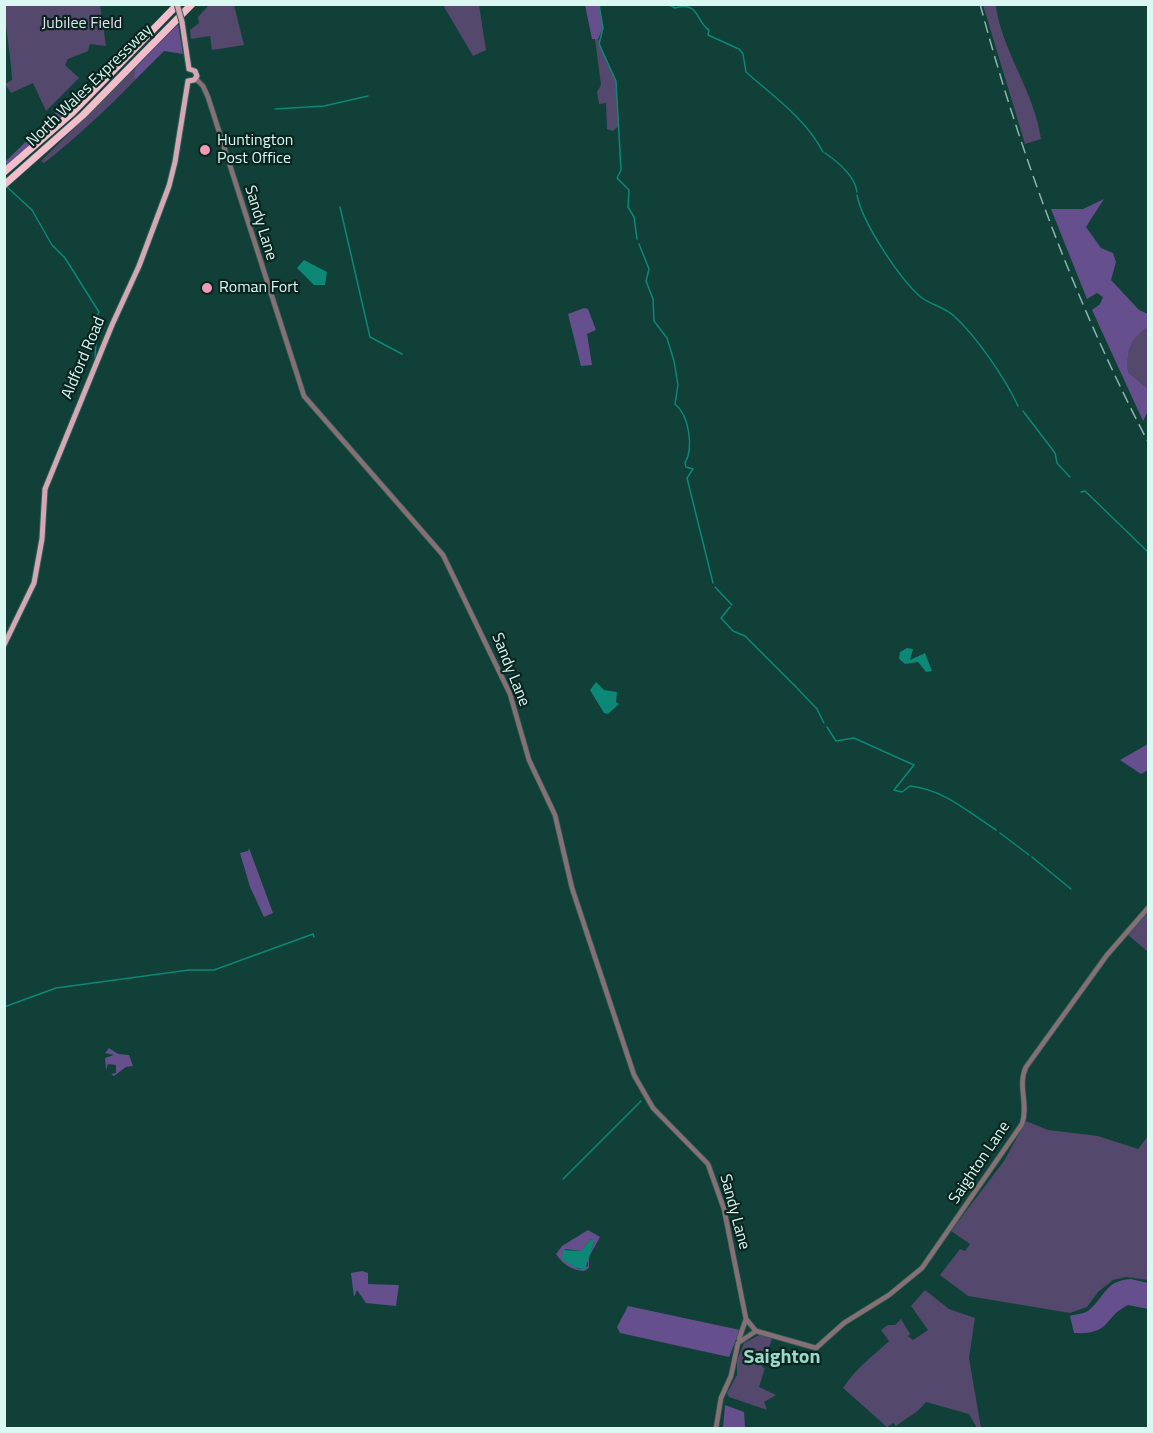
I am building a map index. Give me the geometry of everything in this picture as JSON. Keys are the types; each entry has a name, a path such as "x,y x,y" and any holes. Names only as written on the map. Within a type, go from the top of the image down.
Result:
{"highway":[{"name":"North Wales Expressway","path":"4,172 73,112 178,4"},
{"name":"North Wales Expressway","path":"5,184 83,116 192,4"}],"main road":[{"name":"Aldford Road","path":"4,645 34,583 42,539 45,489 107,336 140,266 176,162 189,81 185,75 189,69 178,4"},
{"path":"189,69 195,71 196,79 189,81"}],"street":[{"name":"Sandy Lane","path":"196,79 203,86 208,97 304,396 443,555 510,694 529,760 555,816 572,888 634,1075 653,1108 708,1164 724,1209 746,1319 756,1331"},
{"name":"Saighton Lane","path":"756,1331 816,1348 844,1323 889,1295 922,1268 1022,1124 1026,1113 1021,1080 1026,1067 1107,956 1149,908"},
{"path":"716,1428 721,1398 731,1376 746,1319"},
{"path":"738,1343 756,1331"}],"green space":[{"name":"Jubilee Field","path":"5,5 100,5 106,46 90,44 88,51 68,59 65,65 79,78 46,111 33,83 11,93 5,84 12,80"},
{"path":"209,5 234,5 244,45 212,50 210,36 191,39 190,30 199,23 198,17"},
{"path":"443,5 479,5 486,50 473,56"},
{"path":"983,5 995,5 996,7 1005,41 1038,122 1041,139 1025,144"},
{"path":"595,39 598,39 616,81 619,126 613,131 607,129 606,103 599,104 597,92 601,85"},
{"path":"136,67 136,79 114,101 44,163 41,161"},
{"path":"1148,327 1148,389 1128,372 1128,364 1130,346"},
{"path":"1148,912 1148,952 1127,934"},
{"path":"1026,1121 1048,1130 1098,1136 1138,1149 1148,1136 1148,1280 1126,1277 1113,1280 1098,1292 1087,1307 1070,1313 968,1296 940,1275 960,1249 965,1251 970,1244 951,1231 1004,1161"},
{"path":"925,1290 949,1309 975,1318 969,1358 981,1428 977,1428 969,1414 926,1402 896,1426 893,1423 887,1427 843,1388 859,1368 889,1341 881,1330 888,1325 895,1325 901,1319 910,1334 908,1336 913,1340 928,1330 911,1306"},
{"path":"761,1334 773,1336 762,1367 765,1368 759,1387 776,1395 764,1402 767,1410 729,1397 727,1393 737,1375 737,1360 744,1343"}],"shaded area":[{"path":"585,5 599,5 603,28 598,39 592,39"},
{"path":"178,24 183,54 164,51 136,79 134,78 136,67"},
{"path":"87,82 88,90 62,117 5,167 5,162"},
{"path":"1104,199 1086,227 1101,248 1113,253 1116,262 1111,280 1139,310 1148,314 1148,327 1133,341 1128,357 1128,372 1148,389 1148,411 1143,421 1092,310 1100,304 1103,297 1097,293 1087,299 1051,209 1083,209"},
{"path":"304,260 327,272 325,285 314,285 297,268"},
{"path":"584,308 588,309 596,330 587,334 592,365 581,366 568,314"},
{"path":"907,648 913,649 910,660 925,653 932,671 926,672 918,662 905,664 899,659 900,652"},
{"path":"596,682 604,690 617,692 616,702 619,704 608,714 604,713 590,690"},
{"path":"1148,744 1148,770 1141,774 1120,760"},
{"path":"249,848 273,913 264,917 250,887 240,853 248,851"},
{"path":"109,1048 118,1054 129,1055 133,1066 126,1067 114,1076 111,1074 116,1073 116,1065 108,1064 106,1070 105,1058 114,1055 105,1053"},
{"path":"588,1230 600,1237 589,1257 589,1268 584,1271 568,1266 559,1258 556,1254 562,1246","holes":["591,1239 594,1242 588,1258 588,1266 579,1269 571,1265 565,1249 581,1251"]},
{"path":"591,1239 594,1241 585,1270 574,1267 562,1259 563,1250 581,1251"},
{"path":"362,1271 368,1273 368,1284 399,1285 396,1306 366,1303 357,1290 354,1297 351,1273"},
{"path":"1131,1279 1148,1283 1148,1309 1128,1305 1101,1328 1086,1333 1074,1333 1070,1316 1083,1313 1095,1305 1110,1286 1122,1280"},
{"path":"628,1306 740,1330 729,1357 620,1333 617,1327"},
{"path":"725,1405 744,1412 745,1428 723,1428"}],"waterway":[{"path":"599,4 603,28 599,44 616,81 621,170 617,178 629,190 628,207 634,217 637,239"},
{"path":"668,4 675,8 689,7 709,30 708,35 739,49 743,54 746,72 798,118 823,152"},
{"path":"275,109 324,106 368,96"},
{"path":"825,153 849,175 857,192"},
{"path":"7,187 32,210 52,245 65,258 99,312 94,323 97,331 95,357"},
{"path":"857,195 866,220 893,265 922,298 951,313 972,335 990,358 1018,406"},
{"path":"340,207 370,337 402,354"},
{"path":"639,244 649,269 646,281 653,299 654,321 667,338 674,361 678,385 675,404 684,416 689,432 688,457 685,463 686,467 693,469 687,478 713,583"},
{"path":"1023,411 1055,453 1057,463 1070,477"},
{"path":"1081,492 1085,491 1148,552"},
{"path":"715,587 732,605"},
{"path":"730,607 721,618 733,631 745,636 797,688 817,709 824,723"},
{"path":"827,727 836,741 854,738 914,765 894,790 902,792 910,786 934,792 956,803 996,830"},
{"path":"1000,833 1029,855"},
{"path":"1032,857 1071,889"},
{"path":"4,1007 56,988 189,970 214,970 313,934 314,937"},
{"path":"563,1179 641,1101"}],"railway":[{"path":"980,4 1013,116 1052,228 1097,336 1148,442"}],"place":[{"name":"Huntington Post Office","path":"205,150"},
{"name":"Roman Fort","path":"207,288"}],"district":[{"name":"Saighton","path":"782,1358"}]}
